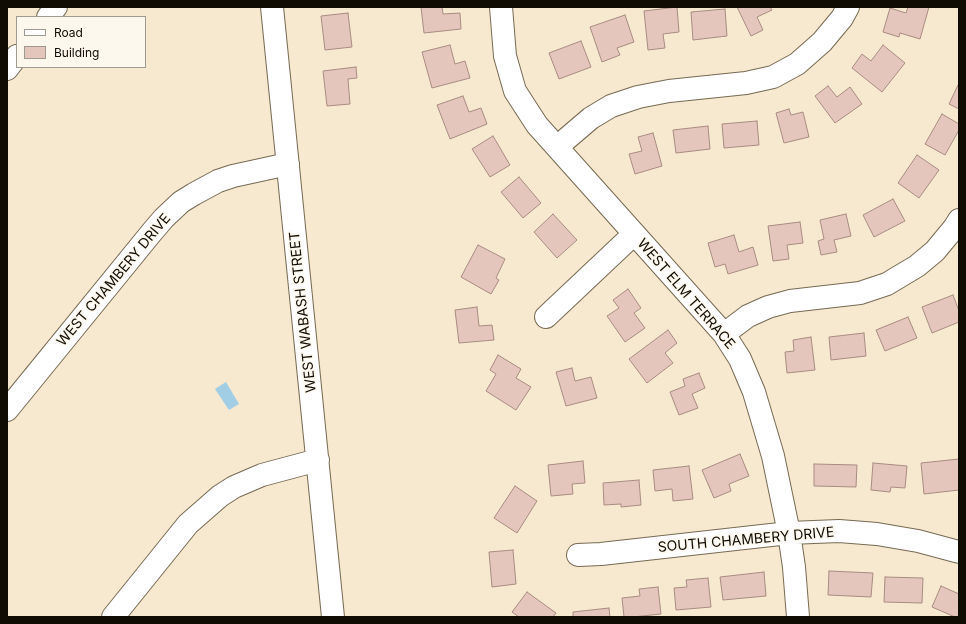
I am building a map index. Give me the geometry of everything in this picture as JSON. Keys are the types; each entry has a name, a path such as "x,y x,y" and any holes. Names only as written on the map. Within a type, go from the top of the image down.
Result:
{"street":[{"path":"49,16 56,7"},
{"name":"WEST WABASH STREET","path":"272,7 334,617"},
{"name":"WEST ELM TERRACE","path":"500,7 505,56 515,91 537,125 724,334 740,359 754,392 774,456 789,533 798,617"},
{"path":"557,147 591,118 611,106 638,97 669,91 746,83 773,76 797,64 822,42 842,18 848,7"},
{"path":"7,69 16,57"},
{"name":"WEST CHAMBERY DRIVE","path":"7,410 152,232 181,202 218,181 233,176 288,164"},
{"path":"724,334 748,316 768,307 790,302 860,293 887,284 916,266 935,251 959,220"},
{"path":"546,317 634,234"},
{"path":"113,617 188,524 220,496 234,487 262,475 318,460"},
{"name":"SOUTH CHAMBERY DRIVE","path":"578,555 601,554 789,533 839,531 877,534 918,541 959,552"}],"water":[{"path":"226,382 239,404 229,410 215,389"}],"building":[{"path":"421,7 442,7 443,14 460,13 461,29 424,33"},
{"path":"677,7 679,32 663,34 665,48 648,50 644,11"},
{"path":"737,7 770,7 772,10 757,17 763,30 751,36"},
{"path":"908,7 929,7 920,39 900,33 899,37 883,32 890,8 906,13"},
{"path":"725,9 727,36 693,40 691,12"},
{"path":"348,13 352,47 325,50 321,16"},
{"path":"625,15 634,42 617,48 620,55 602,62 590,27"},
{"path":"581,41 591,67 559,79 549,53"},
{"path":"450,45 455,64 465,61 470,78 432,88 422,52"},
{"path":"883,45 905,63 882,92 852,68 862,54 871,61"},
{"path":"356,67 357,78 348,79 350,104 327,106 323,71"},
{"path":"959,83 959,109 949,104"},
{"path":"828,86 837,97 850,87 862,104 835,123 815,96"},
{"path":"463,96 469,112 481,108 487,124 450,139 437,105"},
{"path":"789,109 791,115 803,112 809,137 784,143 776,113"},
{"path":"942,114 959,124 959,130 945,155 925,144"},
{"path":"757,121 759,145 724,148 722,124"},
{"path":"708,126 710,149 676,153 673,130"},
{"path":"653,133 662,166 635,174 629,154 642,151 638,137"},
{"path":"493,136 510,165 490,177 472,149"},
{"path":"917,155 939,170 919,198 898,183"},
{"path":"519,177 541,203 523,218 501,192"},
{"path":"893,199 905,221 874,237 863,215"},
{"path":"553,214 577,240 557,258 534,232"},
{"path":"846,214 851,236 834,240 837,252 821,255 818,241 824,239 820,220"},
{"path":"800,222 803,243 787,245 789,259 773,261 768,226"},
{"path":"734,235 739,252 753,247 758,265 728,274 725,264 715,267 708,243"},
{"path":"478,245 505,259 496,278 499,280 491,294 461,277"},
{"path":"628,289 641,308 634,313 645,328 625,342 607,316 619,308 613,300"},
{"path":"953,295 959,311 959,322 932,333 922,307"},
{"path":"477,307 479,326 492,325 494,340 459,343 455,310"},
{"path":"908,317 917,338 885,351 876,330"},
{"path":"668,330 677,343 665,353 673,363 647,383 629,359"},
{"path":"864,333 866,356 831,360 829,337"},
{"path":"811,337 815,370 787,373 785,352 794,351 793,340"},
{"path":"498,355 521,369 516,378 531,387 516,410 486,391 496,374 490,370"},
{"path":"572,368 575,381 591,377 597,398 566,406 556,372"},
{"path":"699,373 705,388 692,394 698,408 679,415 670,392 685,386 683,379"},
{"path":"740,454 749,476 729,484 731,491 714,498 702,470"},
{"path":"959,459 959,490 924,494 921,463"},
{"path":"583,461 585,483 572,484 573,494 551,496 548,465"},
{"path":"873,463 907,466 905,488 891,487 890,492 871,490"},
{"path":"814,464 857,465 856,487 814,486"},
{"path":"689,466 693,499 673,501 672,489 655,491 653,470"},
{"path":"639,480 641,505 621,507 621,504 604,505 603,483"},
{"path":"515,486 537,501 517,533 494,518"},
{"path":"513,550 516,584 492,587 489,552"},
{"path":"829,571 873,573 871,597 828,595"},
{"path":"764,572 766,596 723,600 720,577"},
{"path":"885,577 923,578 922,603 884,602"},
{"path":"708,578 711,607 676,610 674,588 687,587 686,580"},
{"path":"941,586 959,594 959,617 955,617 932,607"},
{"path":"658,587 661,614 624,617 622,598 640,596 639,589"},
{"path":"527,592 556,613 553,617 519,617 512,612"},
{"path":"609,608 610,617 573,617 573,612"}]}
